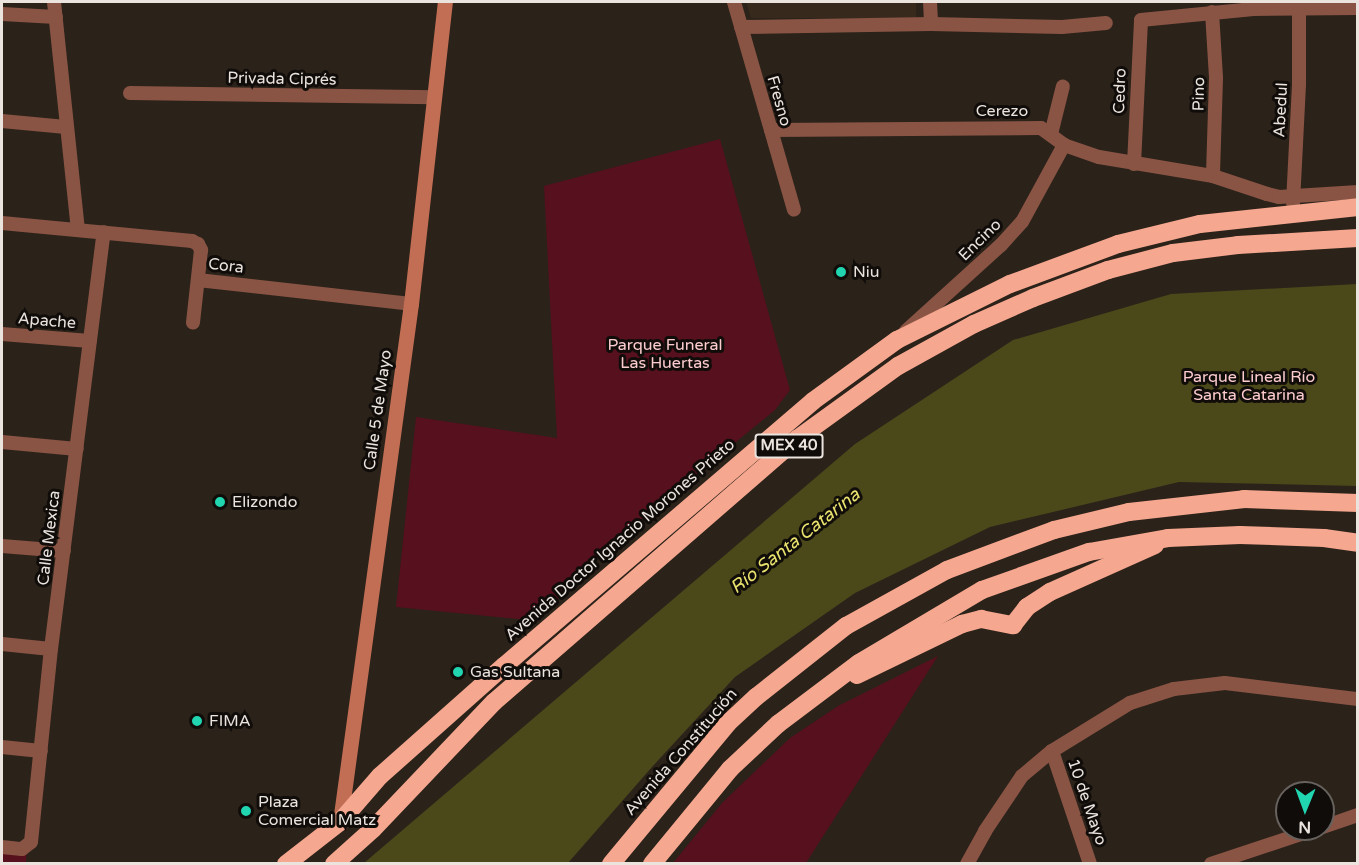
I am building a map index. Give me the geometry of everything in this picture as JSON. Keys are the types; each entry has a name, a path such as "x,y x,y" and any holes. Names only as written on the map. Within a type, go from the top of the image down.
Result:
{"highway":[{"name":"Avenida Doctor Ignacio Morones Prieto","path":"286,864 340,822 380,776 522,650 813,401 897,340 1010,284 1109,247 1294,205 1358,207"},
{"name":"MEX 40","path":"333,864 373,829 494,702 797,439 898,366 974,324 1033,298 1108,270 1173,253 1227,246 1358,238"},
{"name":"Avenida Constitución","path":"611,864 728,723 756,697 846,626 946,570 1027,538 1129,512 1244,499 1358,502"},
{"path":"652,864 730,769 778,724 829,683 920,624 992,586 1089,552 1168,538 1240,535 1324,538 1358,543"},
{"path":"829,683 885,663 962,624 981,619 1013,625 1027,607 1050,592 1168,538"}],"street":[{"path":"54,2 78,229"},
{"name":"Calle 5 de Mayo","path":"340,822 411,304 445,2"},
{"name":"Fresno","path":"734,2 794,210"},
{"path":"930,2 931,24"},
{"path":"1212,12 1299,7 1358,8"},
{"name":"Abedul","path":"1294,205 1299,84 1299,7"},
{"name":"Cedro","path":"1134,164 1141,20 1212,12"},
{"name":"Pino","path":"1212,12 1216,78 1213,176"},
{"path":"2,14 56,17"},
{"path":"741,27 931,24 1062,27 1106,23"},
{"path":"1051,134 1063,86"},
{"name":"Privada Ciprés","path":"130,93 435,97"},
{"path":"2,121 66,127"},
{"name":"Cerezo","path":"771,130 1041,128 1064,146 1099,158 1213,176 1294,205 1358,192"},
{"name":"Encino","path":"897,340 935,302 1001,245 1022,222 1064,146"},
{"name":"Cora","path":"2,223 192,241 198,244 201,250 198,280 411,304"},
{"name":"Calle Mexica","path":"2,847 27,847 31,842 51,649 104,232"},
{"path":"193,323 198,280"},
{"name":"Apache","path":"2,334 90,341"},
{"path":"2,442 76,449"},
{"path":"2,546 64,551"},
{"path":"2,644 51,649"},
{"path":"967,864 985,831 1022,776 1052,751 1130,703 1174,689 1225,683 1358,699"},
{"path":"2,747 41,750"},
{"name":"10 de Mayo","path":"1052,751 1090,864"},
{"path":"1335,823 1358,815"},
{"path":"1211,864 1280,841"}],"shaded area":[{"path":"746,2 916,2 916,18 751,18"}],"green space":[{"name":"Parque Funeral Las Huertas","path":"720,139 790,390 775,410 610,545 537,621 396,607 416,417 557,438 544,186"},
{"path":"938,656 806,863 673,863 722,803 790,738 838,706"},
{"path":"2,847 27,847 26,862 43,863 2,863"}],"water":[{"name":"Río Santa Catarina","path":"1357,284 1357,486 1179,482 990,527 855,593 735,677 568,863 364,863 855,444 1013,340 1171,294"}],"place":[{"name":"Niu","path":"841,272"},
{"name":"Elizondo","path":"220,502"},
{"name":"Gas Sultana","path":"458,672"},
{"name":"FIMA","path":"197,721"},
{"name":"Plaza Comercial Matz","path":"246,811"}],"park label":[{"name":"Parque Lineal Río Santa Catarina","path":"1249,386"}]}
